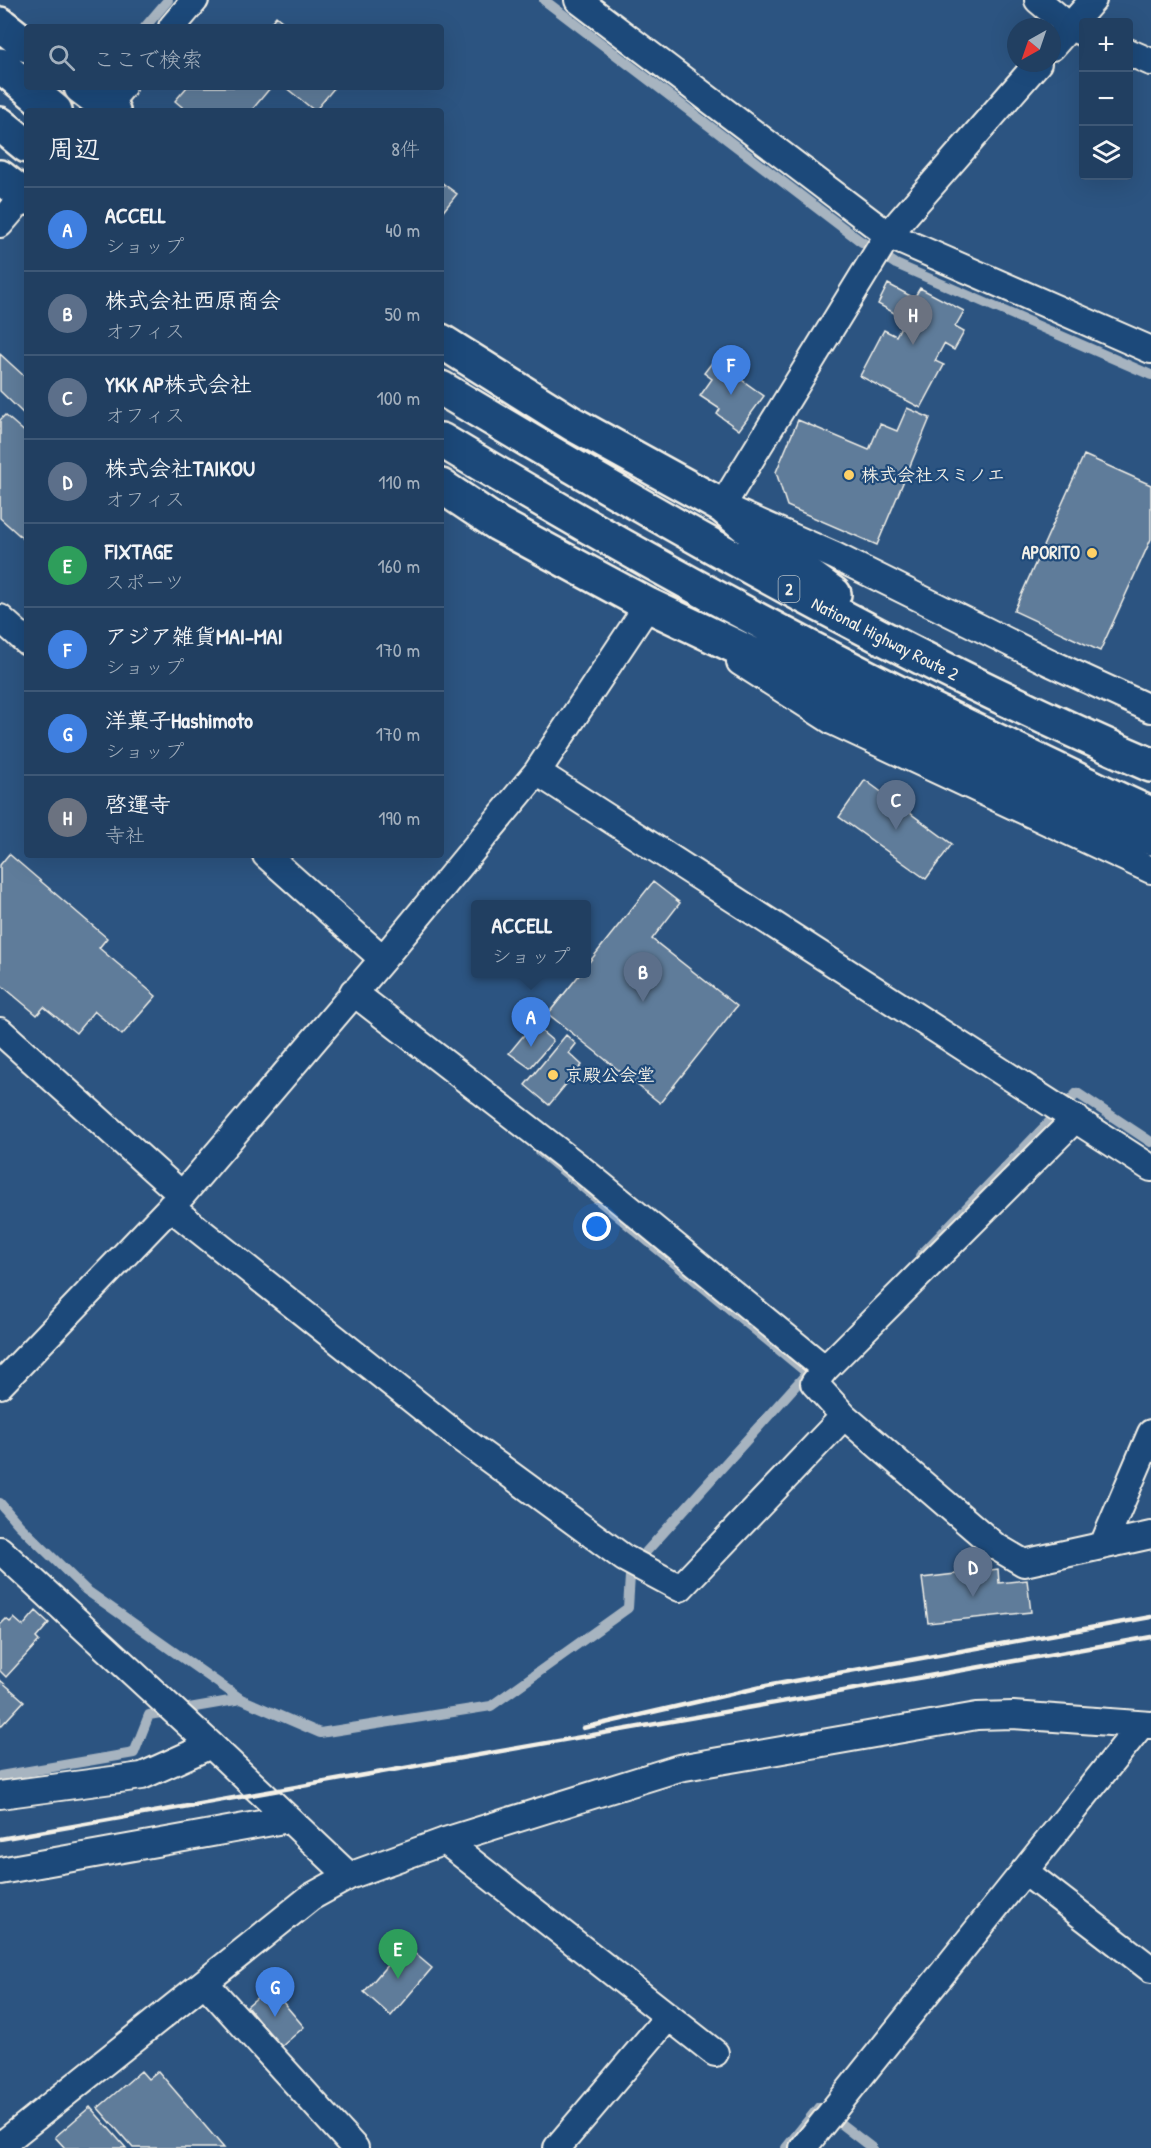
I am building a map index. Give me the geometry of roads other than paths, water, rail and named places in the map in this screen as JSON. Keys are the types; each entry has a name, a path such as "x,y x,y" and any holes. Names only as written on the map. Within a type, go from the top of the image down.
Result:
{"highway":[{"path":"0,24 24,43"},
{"path":"0,65 24,85"},
{"path":"30,90 52,108"},
{"path":"444,343 573,424 722,506 779,554 928,662"},
{"name":"National Highway Route 2","path":"444,390 555,457 755,572 928,662 1151,765"},
{"name":"2","path":"444,442 530,494 743,614 933,711 1151,814"},
{"path":"444,488 498,524 648,604 1122,829 1151,838"}],"street":[{"path":"175,24 195,0"},
{"path":"578,0 882,246 1151,350"},
{"path":"1038,0 1077,30"},
{"path":"1061,41 1077,30 1093,0"},
{"path":"1133,54 1151,62"},
{"path":"1030,72 882,246 722,506 835,556 1051,663 1151,709"},
{"path":"0,224 17,191"},
{"path":"0,1385 176,1201 383,959 537,772 648,604 834,722 1151,870"},
{"path":"0,618 24,639"},
{"path":"537,772 1151,1168"},
{"path":"269,858 383,959"},
{"path":"353,992 579,1167 819,1364"},
{"path":"0,1031 176,1201 463,1440 634,1563 680,1588 844,1416"},
{"path":"1067,1112 819,1364 814,1383 844,1416 995,1546 1024,1563 1151,1535"},
{"path":"1103,1545 1151,1433"},
{"path":"0,1550 349,1876"},
{"path":"0,2146 311,1897 349,1876 444,1841 679,1768 977,1716 1013,1715 1146,1725"},
{"path":"803,2148 1024,1871 1146,1725"},
{"path":"0,1795 142,1776 211,1745"},
{"path":"0,1871 289,1819"},
{"path":"444,1841 716,2053"},
{"path":"1024,1871 1151,1969"},
{"path":"205,1983 355,2148"},
{"path":"557,2148 668,2017"}],"waterway":[{"path":"148,24 168,0"},
{"path":"544,0 859,240 896,264 1151,375"},
{"path":"920,1256 1077,1093 1151,1142"},
{"path":"0,1503 19,1525 86,1590 241,1699 320,1733 491,1706 628,1608 630,1576 646,1552 807,1373 539,1151"},
{"path":"0,1776 134,1753 149,1715 241,1699"},
{"path":"786,2148 819,2107 872,2148"}],"railway":[{"path":"583,1728 766,1686 1151,1617"},
{"path":"0,1839 1151,1637"}],"place":[{"name":"啓運寺","path":"913,345"},
{"name":"アジア雑貨MAI-MAI","path":"731,395"},
{"name":"株式会社スミノエ","path":"849,475"},
{"name":"APORITO","path":"1092,553"},
{"name":"YKK AP株式会社","path":"896,830"},
{"name":"株式会社西原商会","path":"643,1002"},
{"name":"ACCELL","path":"531,1047"},
{"name":"京殿公会堂","path":"553,1075"},
{"name":"株式会社TAIKOU","path":"973,1597"},
{"name":"FIXTAGE","path":"398,1979"},
{"name":"洋菓子Hashimoto","path":"275,2017"}]}
